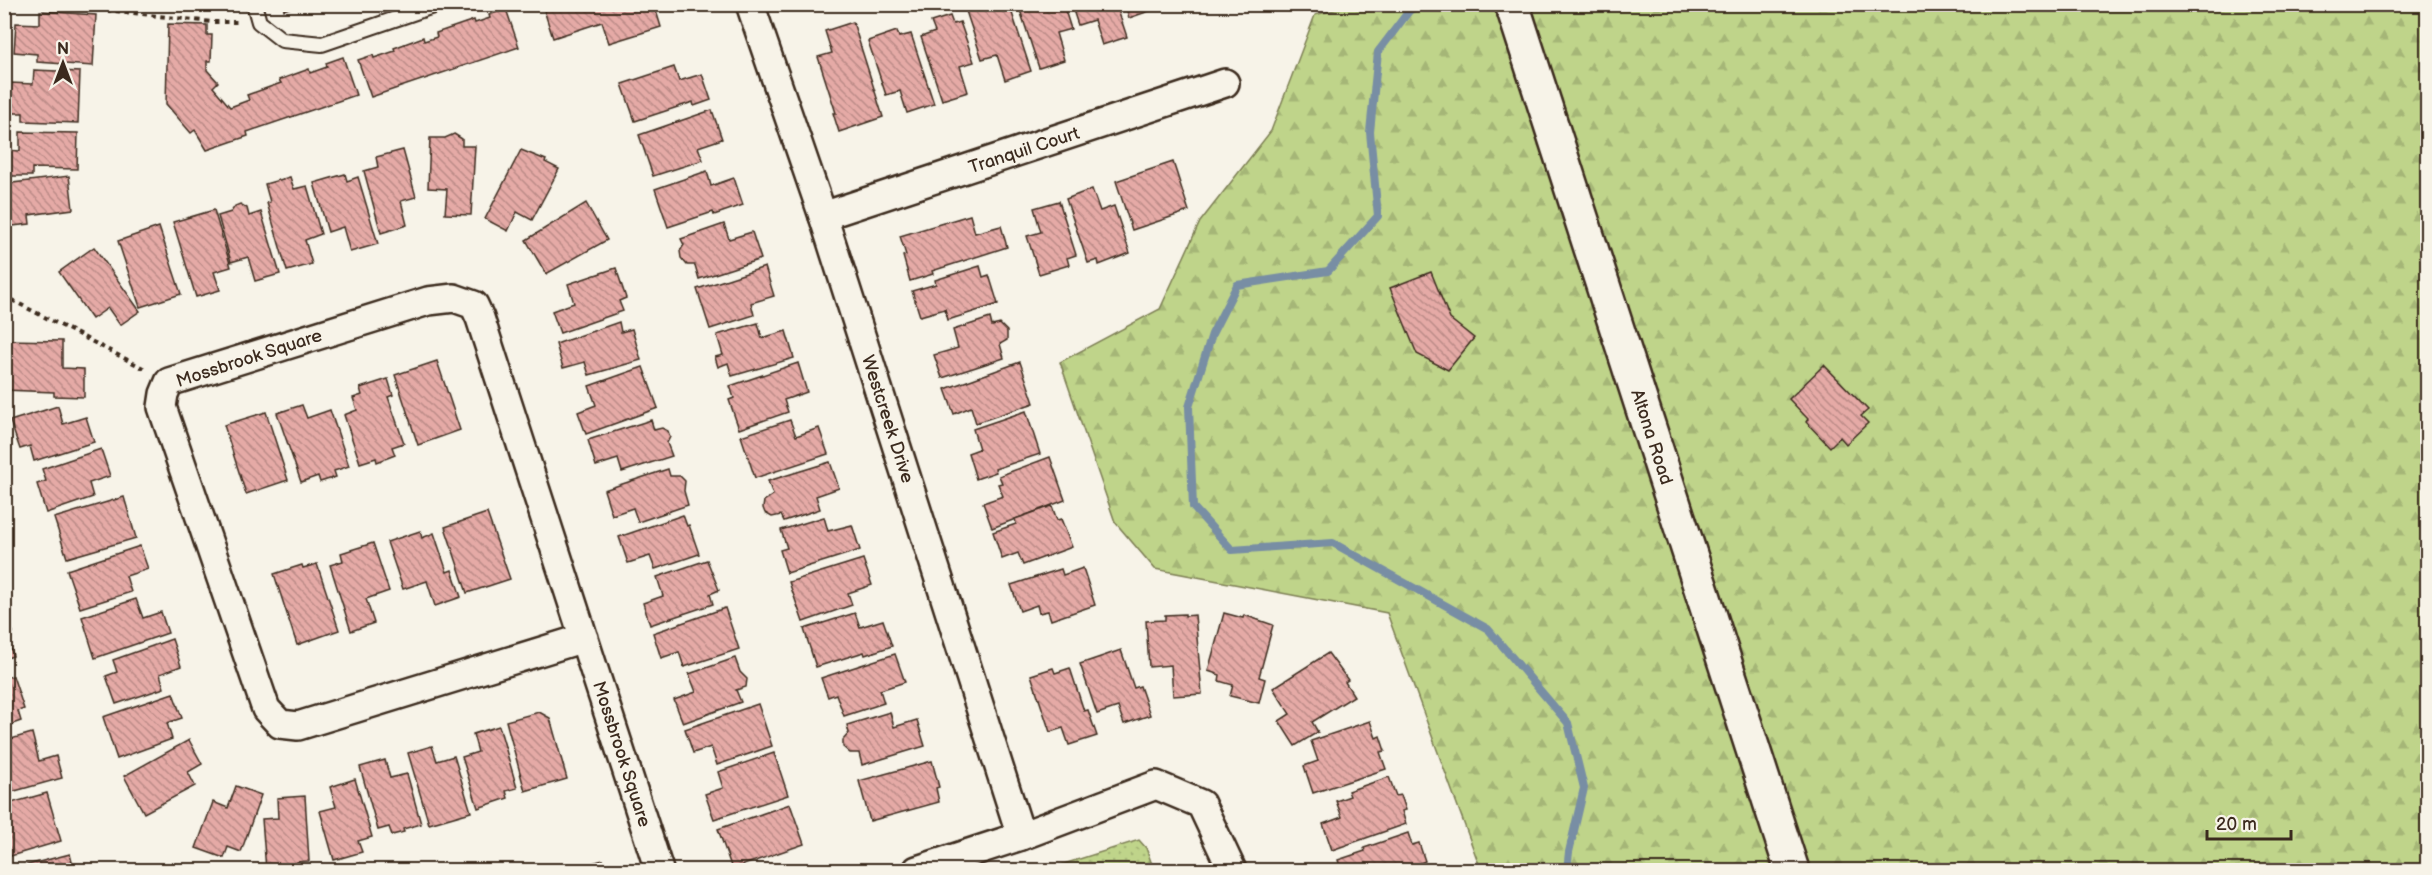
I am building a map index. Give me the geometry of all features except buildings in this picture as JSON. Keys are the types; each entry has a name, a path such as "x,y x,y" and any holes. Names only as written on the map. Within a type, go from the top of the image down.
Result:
{"main road":[{"name":"Altona Road","path":"1512,4 1792,870"}],"street":[{"name":"Westcreek Drive","path":"750,4 823,216 1021,836"},
{"name":"Tranquil Court","path":"823,216 1225,83"},
{"name":"Mossbrook Square","path":"584,638 298,726 280,724 266,708 162,407 169,382 428,301 454,298 474,305 584,638 659,870"},
{"path":"917,870 1021,836 1156,785 1201,804 1232,870"}],"lane":[{"path":"254,4 259,22 282,40 322,44 439,4"}],"path":[{"path":"53,4 212,22 259,22"},
{"path":"4,296 169,382"}],"green space":[{"path":"1351,5 2427,5 2427,870 1481,870 1387,613 1155,569 1115,522 1060,362 1160,309 1200,222 1271,131 1315,15"},
{"path":"1139,840 1146,848 1154,870 1045,870"}],"waterway":[{"path":"1420,4 1409,11 1378,52 1370,132 1378,216 1328,271 1237,285 1212,334 1189,407 1193,507 1232,550 1333,543 1488,629 1568,723 1584,788 1567,870"}]}
